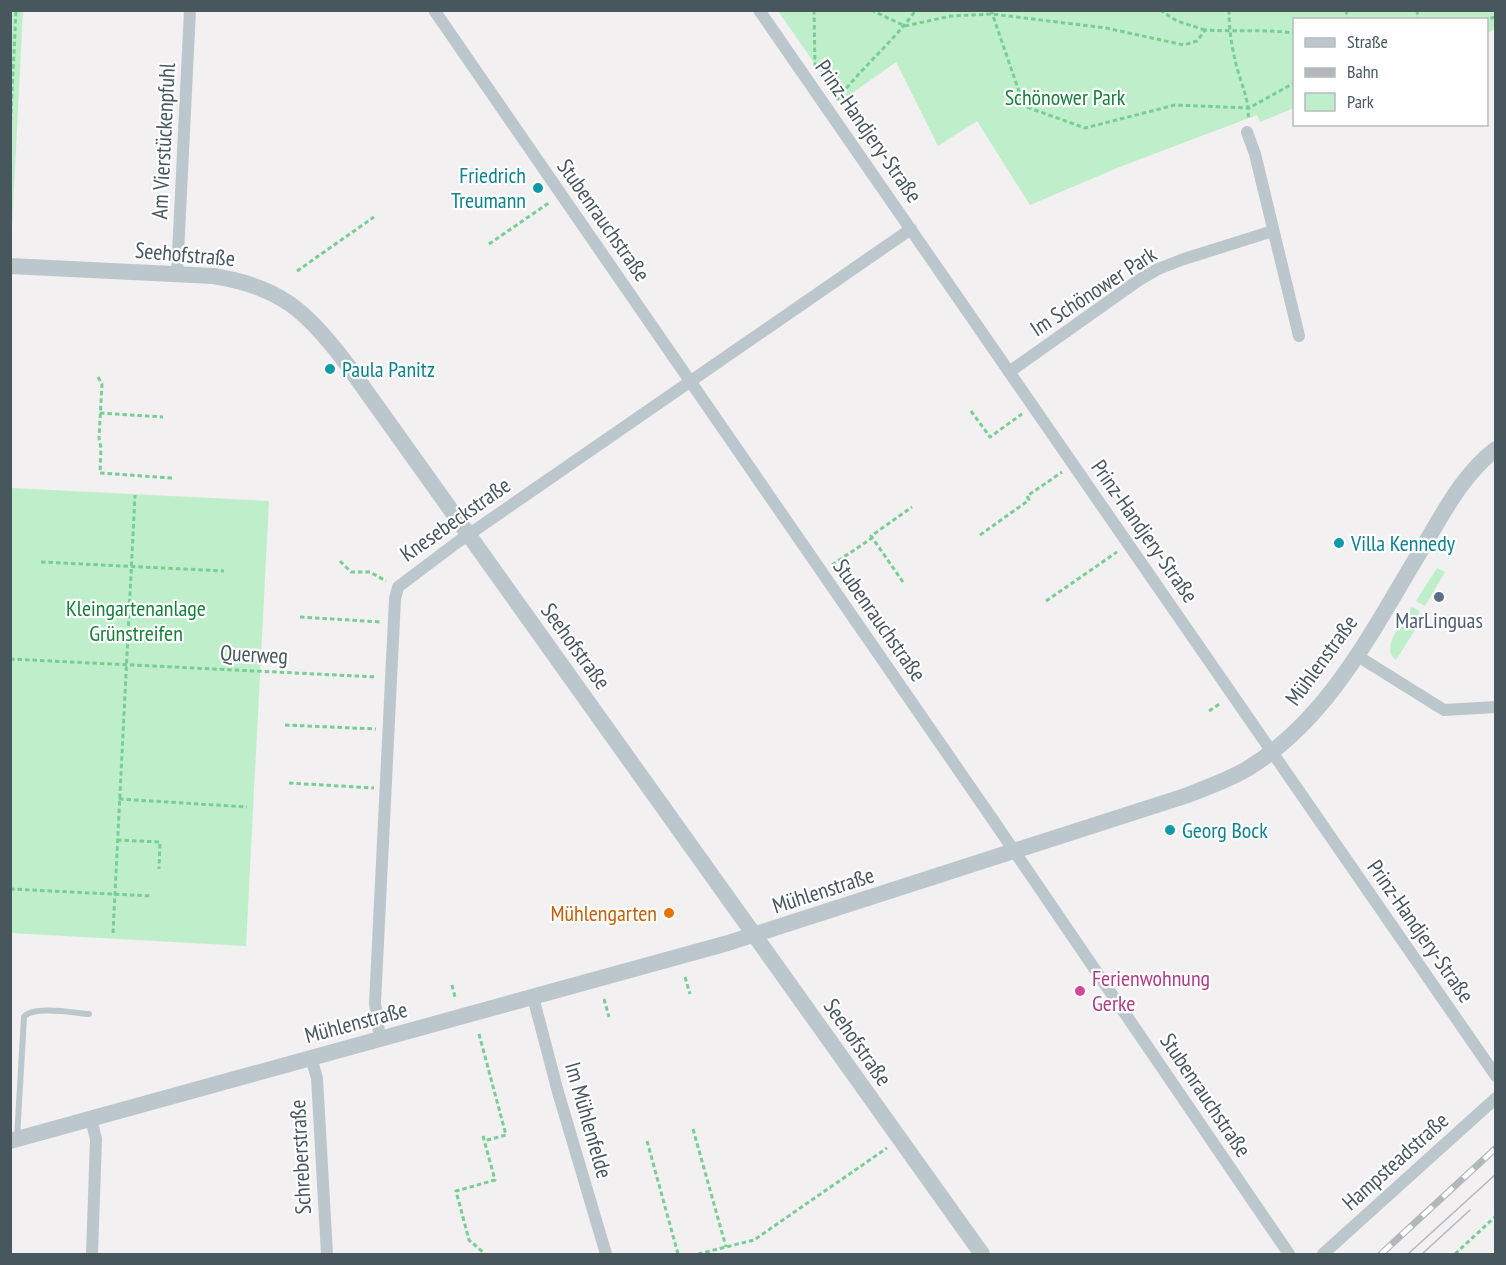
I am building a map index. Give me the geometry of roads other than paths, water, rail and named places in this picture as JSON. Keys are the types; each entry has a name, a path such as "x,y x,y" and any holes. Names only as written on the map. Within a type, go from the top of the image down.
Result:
{"street":[{"name":"Am Vierstückenpfuhl","path":"177,274 190,10"},
{"name":"Stubenrauchstraße","path":"434,10 1289,1254"},
{"name":"Prinz-Handjery-Straße","path":"759,10 1496,1076"},
{"path":"1246,132 1255,154 1299,336"},
{"name":"Knesebeckstraße","path":"380,1039 375,1003 396,591 404,580 911,229"},
{"name":"Im Schönower Park","path":"1009,372 1158,269 1273,231"},
{"name":"Seehofstraße","path":"10,266 213,276 253,284 287,301 310,319 328,340 469,536 982,1254"},
{"name":"Mühlenstraße","path":"14,1140 754,935 1185,796 1247,769 1293,734 1327,697 1356,655 1450,501 1476,467 1496,449"},
{"path":"1356,655 1444,710 1496,707"},
{"name":"Im Mühlenfelde","path":"533,997 564,1114 606,1254"},
{"name":"Schreberstraße","path":"311,1058 317,1078 327,1254"},
{"name":"Hampsteadstraße","path":"1323,1254 1496,1098"},
{"path":"91,1119 96,1139 92,1254"}],"lane":[{"path":"14,1140 24,1017 27,1013 36,1010 89,1014"}],"tram line":[{"path":"1408,1254 1496,1174"},
{"path":"1422,1254 1470,1210"}],"railway":[{"path":"1381,1254 1496,1148"}],"place":[{"name":"Friedrich Treumann","path":"538,188"},
{"name":"Paula Panitz","path":"330,369"},
{"name":"Villa Kennedy","path":"1339,543"},
{"name":"MarLinguas","path":"1439,597"},
{"name":"Georg Bock","path":"1170,830"},
{"name":"Mühlengarten","path":"669,913"},
{"name":"Ferienwohnung Gerke","path":"1080,991"}],"park label":[{"name":"Schönower Park","path":"1065,97"},
{"name":"Kleingartenanlage Grünstreifen","path":"136,620"}]}
